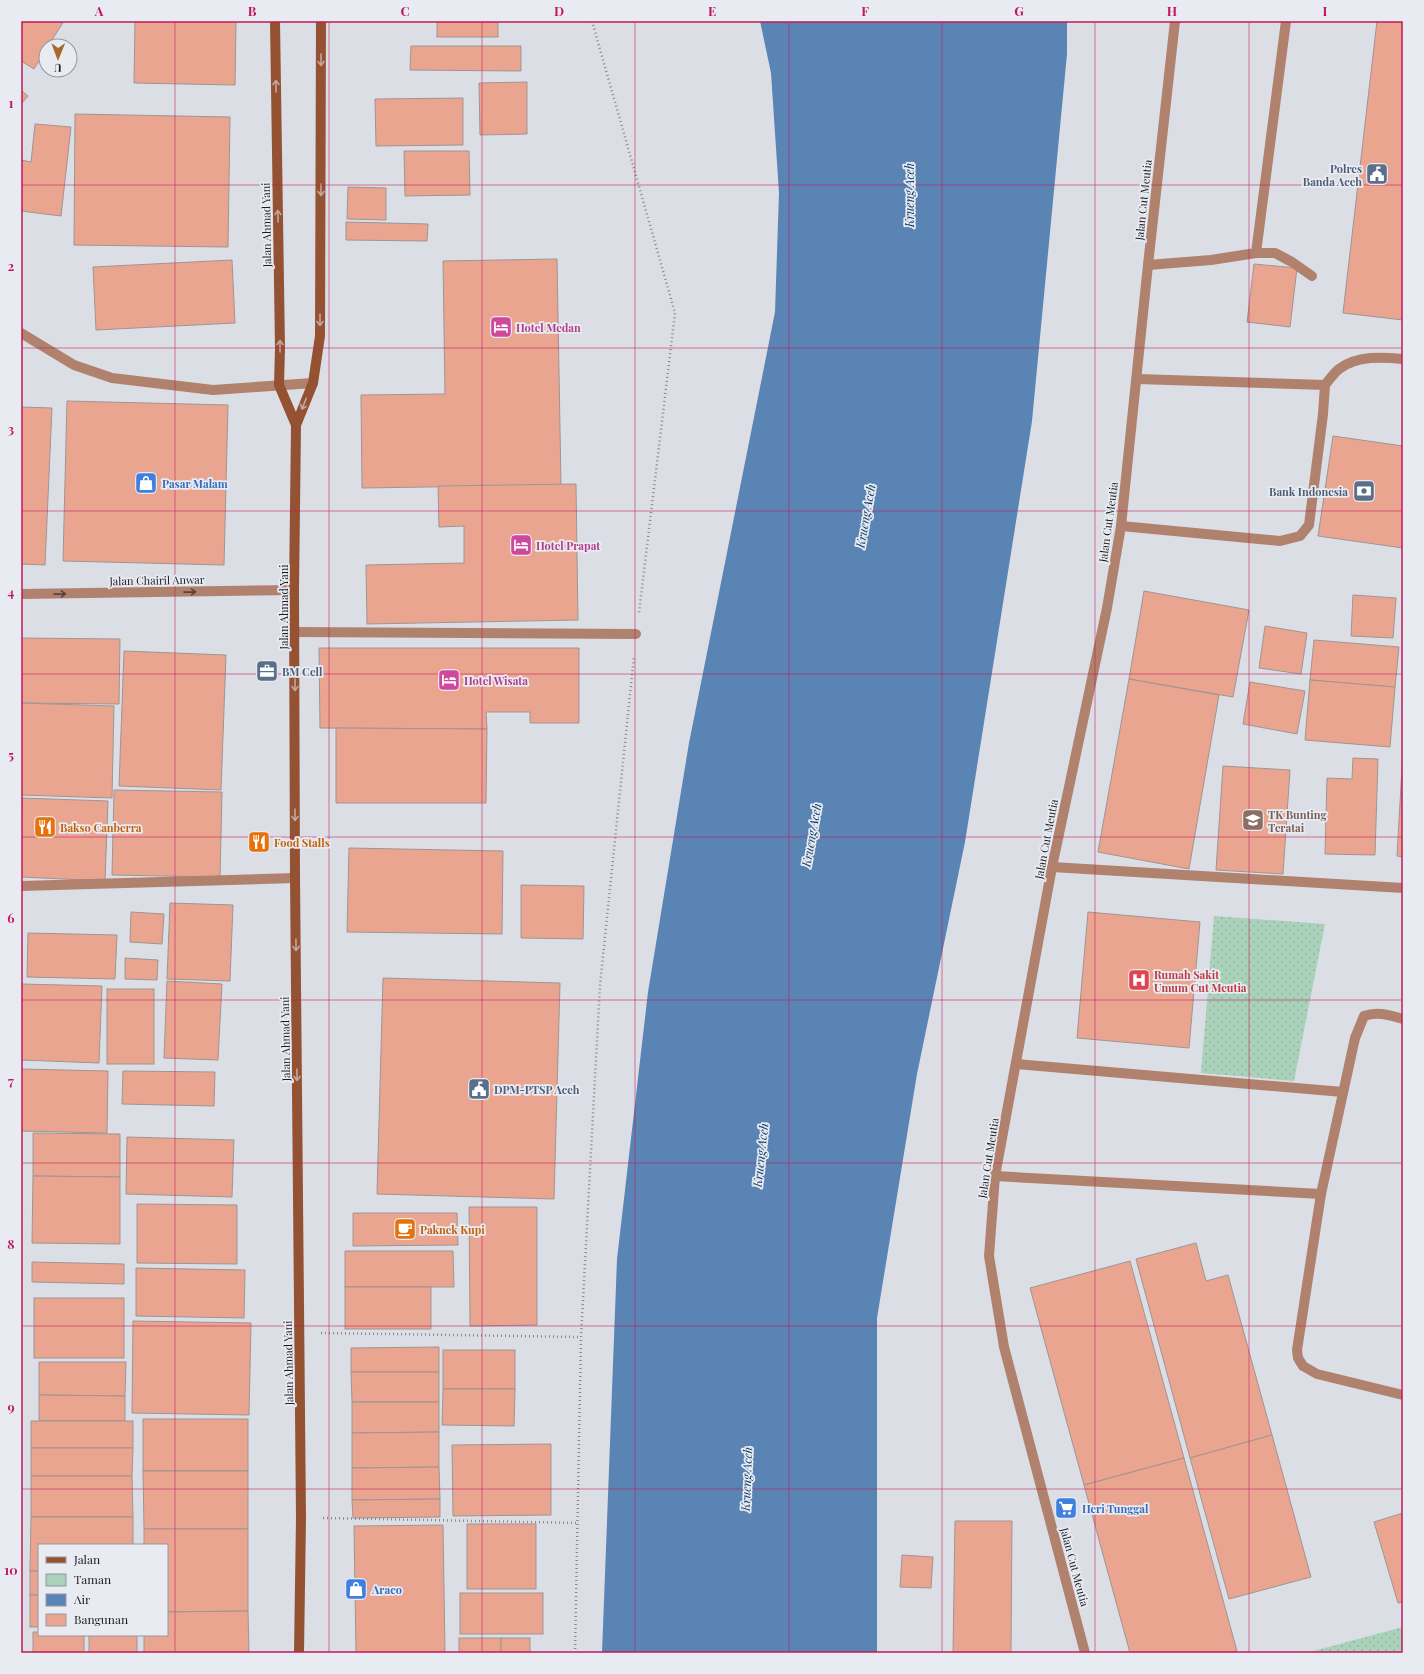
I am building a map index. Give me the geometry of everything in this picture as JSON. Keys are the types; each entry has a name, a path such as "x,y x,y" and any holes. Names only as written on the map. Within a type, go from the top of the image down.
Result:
{"main road":[{"name":"Jalan Ahmad Yani","path":"275,21 280,348 279,385 296,426"},
{"name":"Jalan Ahmad Yani","path":"299,1653 301,1518 294,632 296,426 313,383 320,336 321,21"}],"street":[{"name":"Jalan Cut Meutia","path":"1085,1653 1004,1347 989,1256 996,1176 1016,1064 1052,867 1107,608 1121,526 1148,265 1176,21"},
{"path":"1256,253 1286,21"},
{"path":"1148,265 1211,260 1256,253 1275,253 1292,262 1312,276"},
{"path":"21,333 74,365 112,378 213,390 313,383"},
{"path":"1121,526 1280,541 1300,536 1309,525 1323,414 1325,385 1340,368 1355,361 1381,357 1403,359"},
{"path":"1137,379 1325,385"},
{"name":"Jalan Chairil Anwar","path":"21,594 294,590"},
{"path":"294,632 636,634"},
{"path":"1052,867 1403,888"},
{"path":"21,886 295,878"},
{"path":"1403,1019 1381,1013 1370,1013 1364,1016 1355,1038 1322,1194 1297,1350 1298,1358 1303,1366 1317,1374 1403,1395"},
{"path":"1016,1064 1343,1092"},
{"path":"996,1176 1322,1194"}],"path":[{"path":"575,1653 581,1337 600,985 636,634 675,313 592,21"},
{"path":"300,1333 581,1337"},
{"path":"301,1518 578,1524"}],"green space":[{"path":"1214,916 1325,924 1294,1081 1201,1073"},
{"path":"1403,1627 1403,1653 1306,1653"}],"water":[{"name":"Krueng Aceh","path":"760,21 1067,21 1067,54 1032,421 965,842 917,1074 877,1318 877,1653 602,1653 617,1259 648,992 689,743 775,312 779,193 771,73"}],"building":[{"path":"21,21 64,21 53,38 38,38 38,63 34,69 21,61"},
{"path":"135,21 236,21 235,85 134,83"},
{"path":"437,21 498,21 498,37 437,37"},
{"path":"1377,21 1403,21 1403,320 1343,313"},
{"path":"411,46 521,46 521,71 410,70"},
{"path":"527,82 527,134 480,135 479,83"},
{"path":"21,90 28,96 21,104"},
{"path":"463,98 463,145 376,146 375,99"},
{"path":"75,114 230,117 228,247 74,245"},
{"path":"35,124 71,127 61,216 21,211 21,160 31,162"},
{"path":"404,151 469,151 470,195 405,196"},
{"path":"348,187 386,188 386,220 347,219"},
{"path":"346,222 428,224 427,241 346,240"},
{"name":"Hotel Medan","path":"557,259 561,485 362,488 361,395 445,394 443,261"},
{"path":"232,260 235,323 96,330 93,267"},
{"path":"1254,264 1297,268 1290,327 1247,322"},
{"name":"Pasar Malam","path":"67,401 228,405 224,565 63,561"},
{"path":"21,407 52,408 45,565 21,564"},
{"name":"Bank Indonesia","path":"1333,436 1403,446 1403,548 1318,536"},
{"name":"Hotel Prapat","path":"576,484 578,620 367,624 366,565 464,563 464,526 439,527 438,486"},
{"path":"1144,591 1249,610 1233,697 1129,679"},
{"path":"1353,595 1396,598 1393,638 1351,636"},
{"path":"1265,626 1307,633 1301,674 1259,668"},
{"path":"21,638 120,639 119,704 21,703"},
{"path":"1314,640 1399,647 1395,687 1310,680"},
{"name":"Hotel Wisata","path":"319,648 579,648 579,723 530,723 530,712 486,712 487,729 320,728"},
{"path":"124,651 226,655 221,790 119,786"},
{"path":"1129,679 1219,695 1189,869 1098,852"},
{"path":"1310,680 1395,687 1390,747 1305,740"},
{"path":"1250,682 1305,691 1297,734 1243,724"},
{"path":"21,703 114,706 112,798 21,795"},
{"path":"336,728 487,729 486,803 336,803"},
{"path":"1403,750 1403,857 1397,856"},
{"path":"1353,758 1378,759 1375,855 1325,854 1327,778 1352,779"},
{"name":"TK Bunting Teratai","path":"1223,766 1290,770 1283,874 1216,870"},
{"path":"114,790 222,792 220,877 112,875"},
{"path":"22,798 108,801 105,881 21,877"},
{"path":"349,848 503,851 502,934 347,932"},
{"path":"521,885 584,886 583,939 521,938"},
{"path":"170,903 233,905 230,981 167,979"},
{"path":"131,912 164,914 162,944 130,942"},
{"name":"Rumah Sakit Umum Cut Meutia","path":"1088,912 1200,922 1189,1048 1077,1038"},
{"path":"28,933 117,935 115,979 27,977"},
{"path":"125,958 158,960 157,980 125,979"},
{"path":"383,978 560,983 554,1199 377,1194"},
{"path":"167,981 222,984 218,1060 164,1058"},
{"path":"21,984 102,986 99,1063 21,1060"},
{"path":"107,989 154,989 154,1064 107,1064"},
{"path":"21,1069 108,1071 107,1133 21,1131"},
{"path":"123,1071 215,1072 214,1106 122,1104"},
{"path":"33,1133 120,1134 120,1177 33,1176"},
{"path":"127,1137 234,1140 232,1197 126,1194"},
{"path":"33,1176 120,1177 120,1244 32,1243"},
{"path":"137,1204 237,1205 237,1264 137,1263"},
{"path":"469,1207 537,1207 537,1325 470,1326"},
{"name":"Paknek Kupi","path":"353,1213 457,1213 458,1245 353,1246"},
{"path":"1196,1243 1206,1281 1228,1275 1272,1435 1190,1458 1136,1259"},
{"path":"345,1251 453,1251 454,1287 345,1287"},
{"path":"1130,1261 1184,1458 1084,1485 1030,1288"},
{"path":"32,1262 124,1264 124,1284 32,1282"},
{"path":"136,1268 245,1270 244,1318 136,1316"},
{"path":"345,1287 431,1287 431,1329 345,1329"},
{"path":"34,1298 124,1298 124,1358 34,1358"},
{"path":"133,1321 251,1323 249,1415 132,1413"},
{"path":"439,1347 439,1372 351,1372 351,1348"},
{"path":"443,1350 515,1350 515,1389 443,1389"},
{"path":"39,1362 126,1362 125,1396 39,1395"},
{"path":"351,1372 439,1372 439,1402 352,1402"},
{"path":"443,1389 515,1389 514,1426 442,1425"},
{"path":"39,1395 125,1396 125,1421 39,1421"},
{"path":"352,1402 439,1402 439,1432 352,1433"},
{"path":"143,1419 248,1419 248,1471 143,1471"},
{"path":"31,1421 133,1421 133,1448 31,1448"},
{"path":"439,1432 439,1467 352,1468 352,1433"},
{"path":"1272,1435 1311,1577 1229,1599 1190,1458"},
{"path":"551,1444 551,1515 453,1516 452,1445"},
{"path":"31,1448 133,1448 132,1476 31,1476"},
{"path":"1184,1458 1237,1651 1230,1653 1130,1653 1084,1485"},
{"path":"439,1467 440,1499 352,1500 352,1468"},
{"path":"143,1471 248,1471 248,1529 144,1529"},
{"path":"31,1476 132,1476 133,1517 31,1517"},
{"path":"440,1499 440,1517 353,1518 352,1500"},
{"path":"1403,1513 1403,1602 1398,1603 1374,1522"},
{"path":"31,1517 133,1517 133,1544 38,1544 38,1571 30,1571"},
{"path":"955,1521 1012,1521 1011,1653 953,1653"},
{"path":"467,1524 536,1524 536,1589 467,1589"},
{"path":"443,1525 445,1653 356,1653 354,1526"},
{"path":"144,1529 248,1529 248,1611 168,1612 168,1544 144,1544"},
{"path":"902,1555 933,1557 931,1588 900,1587"},
{"path":"30,1571 38,1571 38,1595 30,1595"},
{"path":"460,1593 543,1593 543,1634 460,1634"},
{"path":"30,1595 38,1595 38,1627 30,1627"},
{"path":"248,1611 249,1653 144,1653 144,1636 168,1636 168,1612"},
{"path":"33,1632 38,1632 38,1636 84,1636 84,1653 33,1653"},
{"path":"89,1636 137,1636 137,1653 89,1653"},
{"path":"459,1638 501,1638 501,1653 459,1653"},
{"path":"501,1638 530,1638 530,1653 501,1653"}],"place":[{"name":"Polres Banda Aceh","path":"1377,174"},
{"name":"Hotel Medan","path":"501,327"},
{"name":"Pasar Malam","path":"146,483"},
{"name":"Bank Indonesia","path":"1364,491"},
{"name":"Hotel Prapat","path":"521,545"},
{"name":"BM Cell","path":"267,671"},
{"name":"Hotel Wisata","path":"449,680"},
{"name":"TK Bunting Teratai","path":"1253,820"},
{"name":"Bakso Canberra","path":"45,827"},
{"name":"Food Stalls","path":"259,842"},
{"name":"Rumah Sakit Umum Cut Meutia","path":"1139,980"},
{"name":"DPM-PTSP Aceh","path":"479,1089"},
{"name":"Paknek Kupi","path":"405,1229"},
{"name":"Heri Tunggal","path":"1066,1508"},
{"name":"Araco","path":"356,1589"}]}
